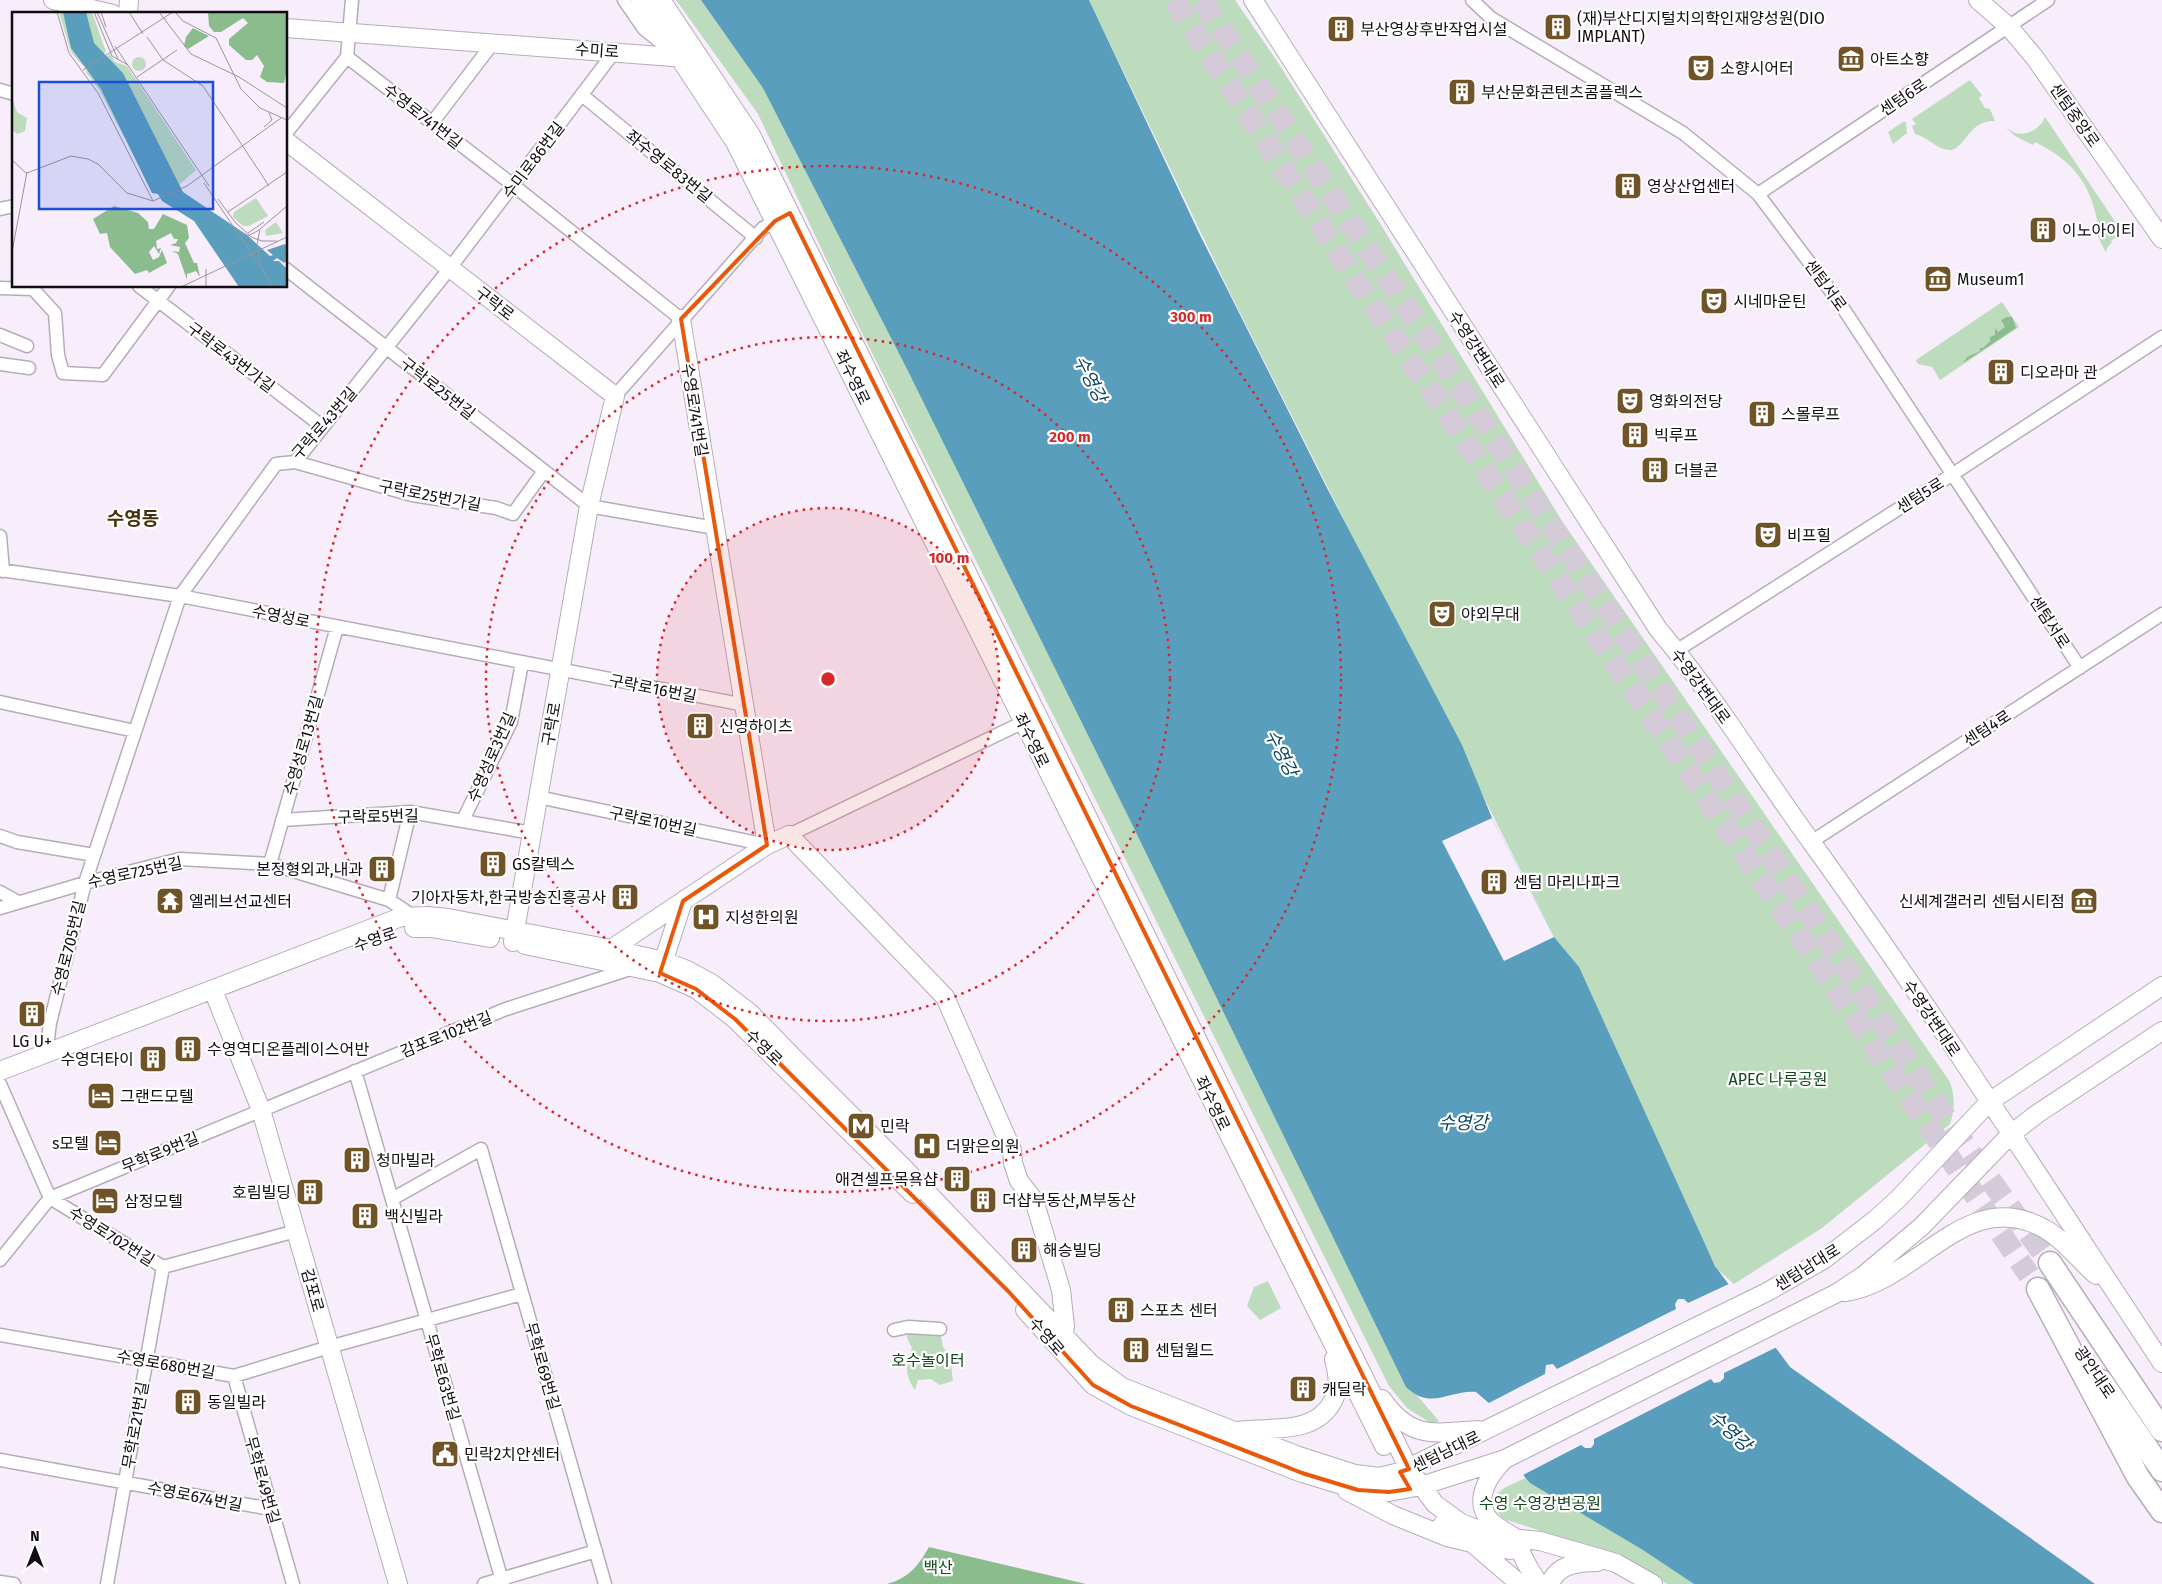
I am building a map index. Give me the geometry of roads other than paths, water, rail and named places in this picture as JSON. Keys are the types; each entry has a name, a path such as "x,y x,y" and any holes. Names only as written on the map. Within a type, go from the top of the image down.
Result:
{"highway":[{"name":"광안대로","path":"2050,1263 2162,1430"},
{"name":"광안대로","path":"2162,1470 2033,1282 2138,1477 2162,1511"}],"main road":[{"path":"54,0 105,12"},
{"name":"좌수영로","path":"641,0 782,217 1031,718 1332,1344 1381,1441 1405,1471"},
{"name":"좌수영로","path":"661,0 751,135 782,217 786,242 1031,718 1365,1378 1405,1471 1415,1488"},
{"name":"수영강변대로","path":"1253,0 1658,629 1696,676 1990,1102 2162,1363"},
{"name":"센텀중앙로","path":"1978,0 2009,27 2035,58 2162,238"},
{"name":"수미로","path":"288,28 700,59"},
{"name":"구락로","path":"288,143 615,396 589,506 514,936"},
{"name":"수영로741번길","path":"681,319 767,845"},
{"path":"611,948 767,845 788,835 945,997 1012,1150 1013,1164 1019,1182 1034,1200 1061,1290 1064,1310 1063,1345"},
{"path":"662,967 683,901"},
{"name":"수영로","path":"0,1071 352,934 387,921 413,916 448,918 635,968 662,967"},
{"name":"수영로","path":"0,1082 401,929 431,928 611,948 662,967 735,1018 1063,1345 1093,1385 1131,1406 1302,1473 1358,1490 1390,1492 1415,1488"},
{"name":"센텀남대로","path":"1405,1471 1767,1292 1823,1260 1875,1220 1899,1198 1990,1102 2162,986"},
{"name":"감포로","path":"217,1000 261,1110 398,1584"},
{"name":"센텀남대로","path":"1415,1488 1505,1459 1837,1293 1864,1275 1922,1226 2011,1134 2037,1114 2162,1031"},
{"path":"1837,1293 1862,1290 1903,1269 1969,1224 1999,1216 2023,1219 2046,1230 2117,1294"},
{"path":"1236,1431 1262,1428 1289,1428 1309,1424 1326,1412 1335,1396 1339,1378 1333,1357 1332,1344"},
{"name":"수영로","path":"1063,1345 1122,1386 1296,1455 1355,1474 1379,1477 1405,1471"},
{"path":"1365,1378 1386,1406 1408,1427 1435,1433 1454,1434 1490,1429"},
{"path":"1505,1459 1491,1473 1485,1486 1483,1502 1487,1517 1519,1546 1539,1584"},
{"path":"1338,1484 1352,1495 1393,1515 1447,1537 1472,1543 1519,1546 1540,1541 1616,1564 1653,1584"},
{"path":"1415,1488 1461,1523 1519,1546"},
{"path":"1415,1488 1422,1506 1439,1523 1472,1543 1520,1584"},
{"path":"1550,1584 1557,1572 1569,1565 1579,1562 1616,1564"}],"street":[{"path":"288,131 347,57 352,0"},
{"path":"624,0 644,29 680,58"},
{"name":"센텀서로","path":"1472,0 1491,18 1683,133 1758,194 1839,302 2080,668"},
{"name":"센텀6로","path":"1758,194 2048,0"},
{"path":"432,123 493,43"},
{"name":"수미로86번길","path":"450,268 615,52"},
{"name":"수영로741번길","path":"347,57 513,185 681,319"},
{"name":"좌수영로83번길","path":"582,95 756,238"},
{"path":"615,396 681,319 764,228 782,217"},
{"name":"구락로43번길","path":"180,596 276,464 295,462 450,268"},
{"name":"구락로25번길","path":"288,271 589,506"},
{"path":"0,288 33,289 55,313 58,355 63,373 103,375 168,288"},
{"name":"구락로43번가길","path":"142,288 323,427"},
{"path":"0,335 27,346"},
{"name":"센텀5로","path":"1676,650 1954,474 2162,337"},
{"path":"0,364 29,368"},
{"name":"구락로25번가길","path":"295,462 412,495 496,508 513,514 544,471"},
{"path":"589,506 715,528"},
{"path":"0,536 1,570"},
{"name":"수영성로","path":"1,570 180,596 560,670"},
{"name":"수영로705번길","path":"46,1053 50,1023 85,882 180,596"},
{"name":"센텀4로","path":"1811,842 2162,614"},
{"name":"수영성로13번길","path":"270,864 337,627"},
{"name":"수영성로3번길","path":"462,820 510,722 522,663"},
{"name":"구락로16번길","path":"560,670 745,705"},
{"path":"0,702 135,731"},
{"path":"788,835 1031,718"},
{"name":"구락로10번길","path":"538,797 767,845"},
{"name":"구락로5번길","path":"282,820 410,812 532,833"},
{"name":"수영로","path":"389,900 410,812"},
{"path":"0,836 17,842 94,855"},
{"name":"수영로725번길","path":"0,908 85,882 180,859 270,864 389,900 413,916"},
{"path":"0,892 18,902"},
{"name":"감포로102번길","path":"261,1110 506,1009 635,968"},
{"name":"무학로63번길","path":"355,1072 502,1581"},
{"name":"수영로702번길","path":"0,1082 50,1198 162,1267 296,1231"},
{"name":"무학로9번길","path":"0,1260 50,1198 261,1110"},
{"name":"무학로69번길","path":"392,1200 481,1149 605,1584"},
{"name":"무학로21번길","path":"106,1584 162,1267"},
{"name":"수영로680번길","path":"0,1334 234,1376 329,1347 522,1294"},
{"path":"894,1330 908,1327 940,1329"},
{"name":"무학로49번길","path":"234,1376 293,1584"},
{"name":"수영로674번길","path":"0,1460 271,1509"},
{"path":"484,1584 502,1581 596,1551"},
{"path":"0,1582 14,1584"}],"water":[{"name":"수영강","path":"701,0 1089,0 1199,233 1327,488 1462,745 1492,818 1554,937 1579,967 1715,1266 1790,1367 2095,1584 1694,1584 1643,1550 1530,1483 1524,1476 1490,1404 1476,1392 1466,1392 1432,1399 1415,1394 1406,1387 1129,818 906,367 763,88"}],"tunnel":[{"path":"1174,0 1350,271 2029,1275"},
{"path":"1202,0 1950,1124 2050,1263"}],"place":[{"name":"(재)부산디지털치의학인재양성원(DIO IMPLANT)","path":"1558,27"},
{"name":"부산영상후반작업시설","path":"1341,29"},
{"name":"아트소향","path":"1851,59"},
{"name":"소향시어터","path":"1701,68"},
{"name":"부산문화콘텐츠콤플렉스","path":"1462,92"},
{"name":"영상산업센터","path":"1628,186"},
{"name":"이노아이티","path":"2043,230"},
{"name":"Museum1","path":"1938,279"},
{"name":"시네마운틴","path":"1714,301"},
{"name":"디오라마 관","path":"2001,372"},
{"name":"영화의전당","path":"1630,401"},
{"name":"스몰루프","path":"1762,414"},
{"name":"빅루프","path":"1635,435"},
{"name":"더블콘","path":"1655,470"},
{"name":"비프힐","path":"1768,535"},
{"name":"야외무대","path":"1442,614"},
{"name":"신영하이츠","path":"700,726"},
{"name":"GS칼텍스","path":"493,864"},
{"name":"본정형외과,내과","path":"382,869"},
{"name":"센텀 마리나파크","path":"1494,882"},
{"name":"기아자동차,한국방송진흥공사","path":"625,897"},
{"name":"엘레브선교센터","path":"170,901"},
{"name":"신세계갤러리 센텀시티점","path":"2084,901"},
{"name":"지성한의원","path":"706,917"},
{"name":"LG U+","path":"32,1014"},
{"name":"수영역디온플레이스어반","path":"188,1049"},
{"name":"수영더타이","path":"153,1059"},
{"name":"그랜드모텔","path":"101,1096"},
{"name":"민락","path":"861,1126"},
{"name":"s모텔","path":"108,1143"},
{"name":"더맑은의원","path":"927,1146"},
{"name":"청마빌라","path":"357,1160"},
{"name":"애견셀프목욕샵","path":"957,1179"},
{"name":"호림빌딩","path":"310,1192"},
{"name":"더샵부동산,M부동산","path":"983,1200"},
{"name":"삼정모텔","path":"105,1201"},
{"name":"백신빌라","path":"365,1216"},
{"name":"해승빌딩","path":"1024,1250"},
{"name":"스포츠 센터","path":"1121,1310"},
{"name":"센텀월드","path":"1136,1350"},
{"name":"캐딜락","path":"1303,1389"},
{"name":"동일빌라","path":"188,1402"},
{"name":"민락2치안센터","path":"445,1454"}],"district":[{"name":"수영동","path":"133,518"}],"park label":[{"name":"APEC 나루공원","path":"1778,1079"},
{"name":"호수놀이터","path":"928,1360"},
{"name":"수영 수영강변공원","path":"1540,1503"},
{"name":"백산","path":"938,1567"}]}
